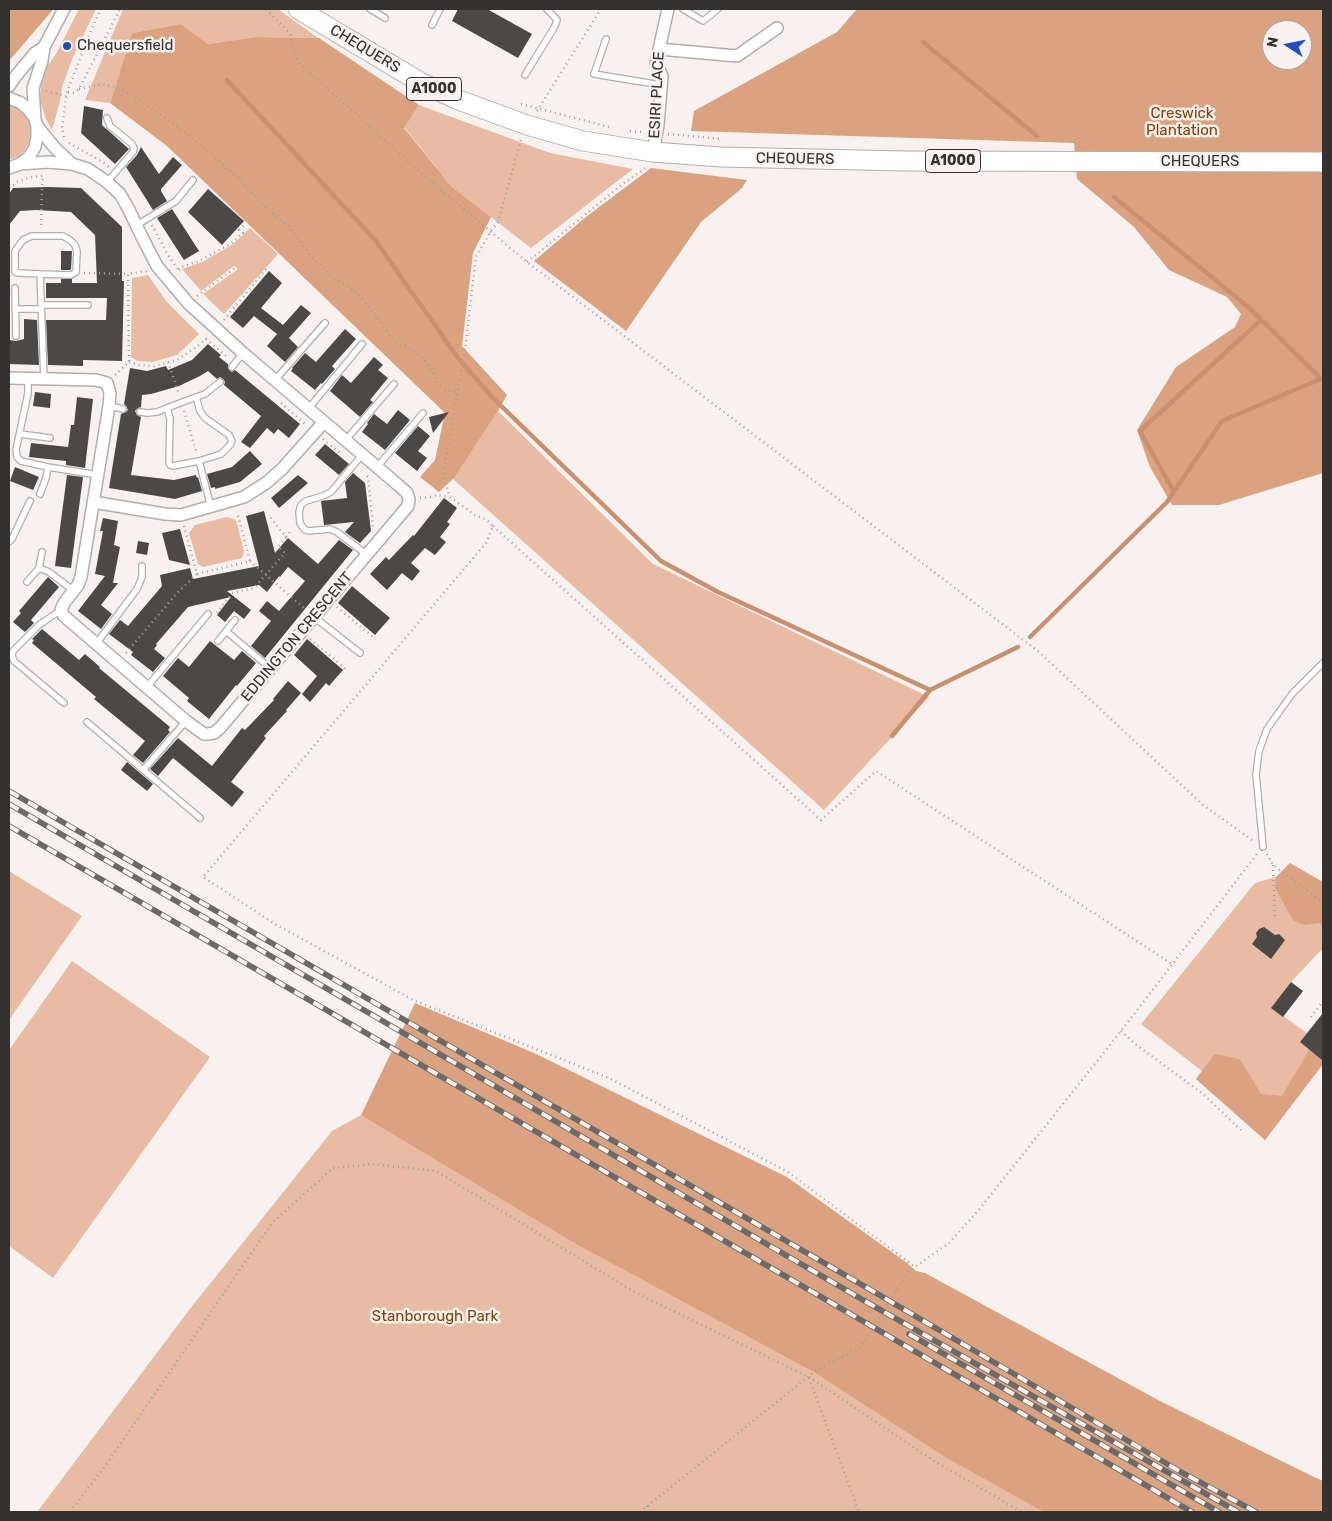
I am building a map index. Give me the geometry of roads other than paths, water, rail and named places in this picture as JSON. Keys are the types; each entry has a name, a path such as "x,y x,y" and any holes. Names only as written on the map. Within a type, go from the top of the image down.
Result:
{"main road":[{"name":"CHEQUERS","path":"298,9 420,82 456,99 527,125 584,140 654,152 721,157 905,161 1323,162"}],"street":[{"path":"20,164 29,157 38,137 33,88 42,61 44,48 64,9"},
{"name":"ESIRI PLACE","path":"654,152 662,76 656,63 668,9"},
{"path":"659,49 737,56 776,28"},
{"path":"9,86 35,53 44,48"},
{"path":"9,98 21,103 29,110 55,148 72,164"},
{"path":"9,168 20,164 48,162 72,164 88,169 107,182 120,194 157,266 188,303 243,353 377,467"},
{"path":"9,378 96,380 106,383 110,393 81,577 61,610"},
{"path":"93,502 182,515 244,497 271,479 282,469 324,422"},
{"name":"EDDINGTON CRESCENT","path":"61,610 64,616 186,721 204,734 214,733 302,631 328,599 362,551 408,506 409,499 407,493 377,467"}],"lane":[{"path":"370,9 385,18"},
{"path":"432,24 440,9"},
{"path":"525,75 555,26 557,20 548,9"},
{"path":"683,9 703,21 718,9"},
{"path":"606,38 594,74 661,85"},
{"path":"107,118 110,126 132,144 134,148 133,152 107,182"},
{"path":"137,225 176,201 192,180"},
{"path":"32,236 63,236 75,245 77,251 76,272 71,275 40,274 15,272 15,252 22,240 32,236"},
{"path":"40,274 44,379"},
{"path":"15,288 16,336"},
{"path":"16,309 88,305"},
{"path":"275,380 325,323"},
{"path":"308,408 362,344"},
{"path":"232,367 243,353"},
{"path":"28,379 28,393 16,450 17,457 21,461 98,475"},
{"path":"140,412 157,412 205,394 220,382"},
{"path":"345,441 394,384"},
{"path":"167,408 170,419 168,457 170,465 199,461 221,454 232,441 229,435 205,418 200,411 196,397"},
{"path":"109,406 123,409"},
{"path":"377,467 423,413"},
{"path":"20,434 50,438"},
{"path":"9,450 16,450"},
{"path":"362,455 331,492 306,501 301,505 299,512 300,523 304,529 308,531 330,528 362,551"},
{"path":"199,461 211,507"},
{"path":"40,494 48,467"},
{"path":"9,542 30,501"},
{"path":"27,582 39,568 42,552"},
{"path":"96,644 137,589 142,577 142,566"},
{"path":"39,568 49,572 74,591"},
{"path":"61,610 39,625 13,652 12,656 14,661 64,703"},
{"path":"147,687 208,614"},
{"path":"314,616 360,654"},
{"path":"218,641 236,620"},
{"path":"226,631 270,668"},
{"path":"1262,847 1256,774 1259,751 1267,729 1292,694 1323,663"},
{"path":"144,769 186,721"},
{"path":"87,722 200,818"}],"waterway":[{"path":"923,42 1037,136"},
{"path":"227,80 375,240 458,358 493,398 661,561 718,592 930,690 1018,647"},
{"path":"1114,197 1247,306 1321,379"},
{"path":"1174,492 1140,431 1261,320"},
{"path":"1030,637 1167,502 1222,421 1323,378"},
{"path":"892,736 930,690"}],"railway":[{"path":"9,791 876,1293 1181,1472 1256,1512"},
{"path":"9,804 870,1304 1238,1512"},
{"path":"9,826 1192,1512"},
{"path":"909,1334 1219,1512"}],"place":[{"name":"Chequersfield","path":"67,46"}],"park label":[{"name":"Creswick Plantation","path":"1182,122"},
{"name":"Stanborough Park","path":"435,1317"}]}
